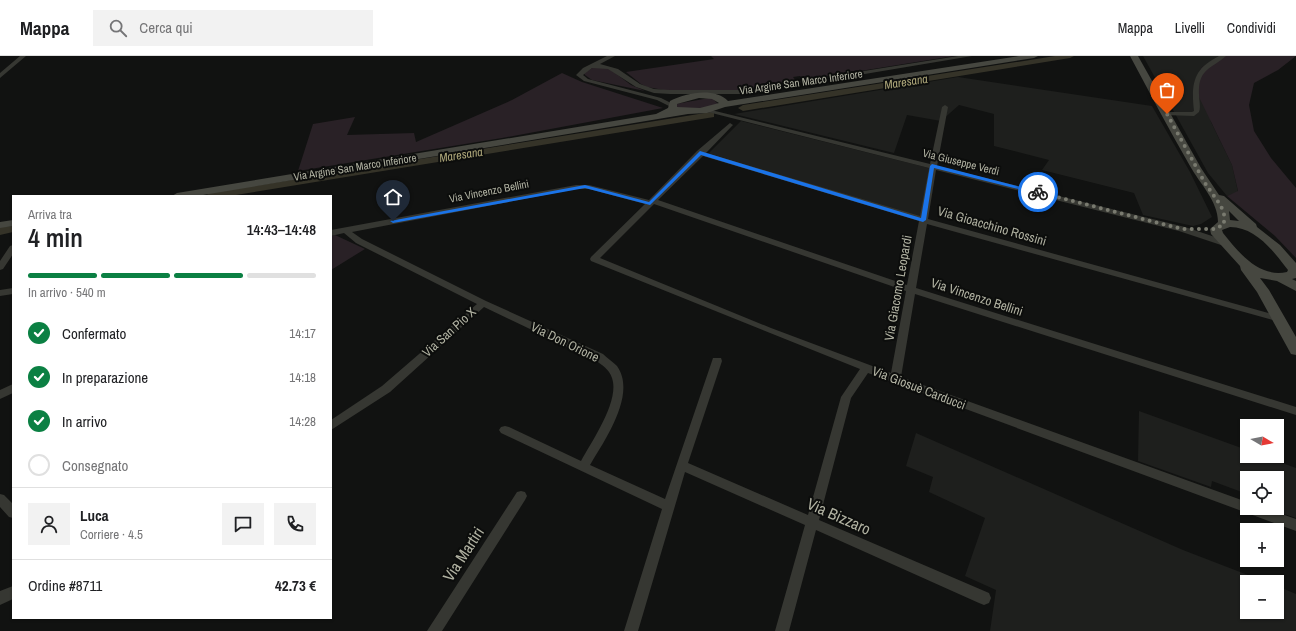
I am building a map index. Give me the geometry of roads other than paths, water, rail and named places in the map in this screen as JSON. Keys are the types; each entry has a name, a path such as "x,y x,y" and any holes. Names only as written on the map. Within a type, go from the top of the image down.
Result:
{"street":[{"path":"0,76 23,56"},
{"path":"591,66 612,56"},
{"name":"Via Argine San Marco Inferiore","path":"685,112 672,107 659,99 586,80 579,75 591,66 608,66 620,70 639,86 657,91 678,94 707,91 733,92 792,85 969,56"},
{"path":"973,66 999,56"},
{"name":"Via Argine San Marco Inferiore","path":"183,195 652,119 703,110 721,103 784,97 1034,56"},
{"path":"1167,114 1194,114 1197,111 1195,98 1198,75 1206,66 1223,56"},
{"path":"1134,58 1209,188 1223,209 1217,234 1263,290 1296,350"},
{"name":"Via Argine San Marco Inferiore","path":"634,92 682,99 707,96 721,103"},
{"name":"Via Argine San Marco Inferiore","path":"652,119 682,99"},
{"name":"Via Giuseppe Verdi","path":"721,103 725,113 734,117"},
{"name":"Via Giacomo Leopardi","path":"895,379 912,290 932,166 945,107"},
{"name":"Via Giuseppe Verdi","path":"703,110 1182,229 1224,243"},
{"path":"651,202 730,125"},
{"name":"Via Gioacchino Rossini","path":"700,153 923,220 1280,319"},
{"name":"Via Vincenzo Bellini","path":"332,233 585,186 651,202 912,290 1296,411"},
{"path":"1209,188 1258,232 1295,270 1292,275 1263,280 1263,290"},
{"name":"Via Giosuè Carducci","path":"651,202 594,259 866,368 1240,505"},
{"path":"0,225 12,223"},
{"path":"1220,226 1240,224 1258,232"},
{"name":"Via Giuseppe Verdi","path":"1182,229 1220,226"},
{"name":"Via San Pio X","path":"332,425 386,389 482,303 359,241 349,234 347,230"},
{"path":"0,267 12,249"},
{"path":"1242,263 1258,272 1277,277 1296,287"},
{"path":"0,293 12,291"},
{"name":"Via Don Orione","path":"482,303 599,357 614,369 619,383 613,413 584,467"},
{"path":"631,631 681,465 717,361"},
{"path":"782,631 846,397 866,368"},
{"path":"0,395 12,389"},
{"path":"505,430 668,506"},
{"name":"Via Bizzaro","path":"681,465 984,598"},
{"name":"Via Martiri","path":"434,631 521,496"},
{"path":"0,499 12,512"},
{"name":"Via Giosuè Carducci","path":"1268,515 1296,525"},
{"path":"0,598 12,592"}],"waterway":[{"name":"Maresana","path":"743,108 1070,56"},
{"name":"Maresana","path":"216,195 711,115"},
{"name":"Maresana","path":"0,231 12,229"}]}
